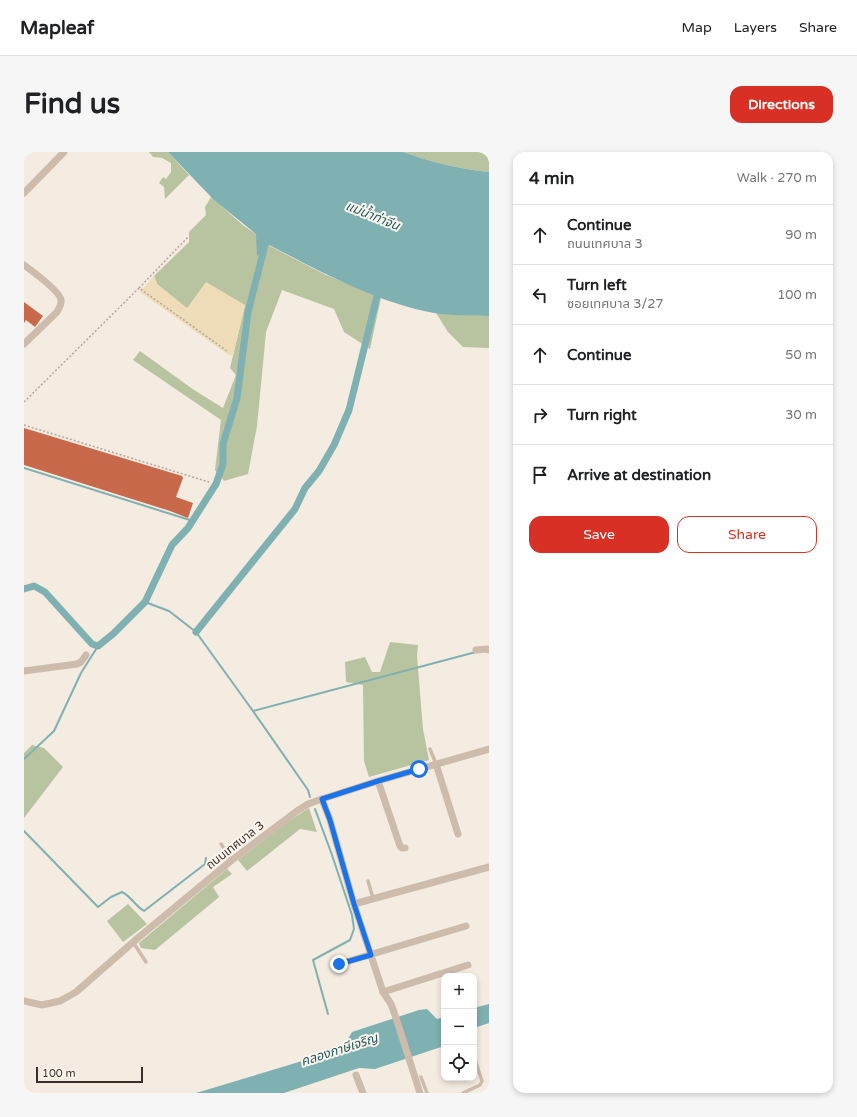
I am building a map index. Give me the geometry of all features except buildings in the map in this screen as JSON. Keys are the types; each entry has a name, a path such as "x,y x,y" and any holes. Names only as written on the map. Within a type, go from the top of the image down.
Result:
{"street":[{"path":"24,193 64,152"},
{"path":"24,264 56,292 61,301 60,307 56,312 24,344"},
{"path":"476,650 489,650"},
{"path":"24,671 77,664 86,656"},
{"name":"ถนนเทศบาล 3","path":"24,1001 42,1005 60,1001 76,992 133,942 232,860 308,804 378,781 489,749"},
{"path":"436,764 458,834"},
{"path":"378,781 400,846 405,848"},
{"path":"322,799 330,820 354,904 383,992 391,1004 420,1093"},
{"path":"354,904 489,867"},
{"path":"339,964 466,926"},
{"path":"383,992 468,965"},
{"path":"356,1075 363,1093"}],"lane":[{"path":"430,749 436,764"},
{"path":"221,844 232,860"},
{"path":"368,881 373,898"},
{"path":"133,942 146,962"},
{"path":"463,1093 480,1085 482,1081 477,1066"},
{"path":"420,1077 427,1093"}],"path":[{"path":"24,402 139,288 188,236"},
{"path":"139,288 227,351"},
{"path":"24,424 209,482"}],"green space":[{"path":"149,152 168,152 189,175 165,199 164,187 159,183 163,177 166,179 171,172 171,163 162,158 153,157"},
{"path":"403,152 489,152 489,172 446,165"},
{"path":"211,197 244,226 256,234 262,252 268,245 324,274 381,298 370,349 344,332 334,309 282,290 266,332 257,426 248,474 224,481 215,470 221,420 133,360 140,351 194,390 223,408 236,375 230,368 245,305 187,309 157,284 154,276 189,242 189,232 206,215 205,207"},
{"path":"436,313 489,316 489,348 463,347 448,332"},
{"path":"390,642 418,645 417,656 423,729 429,760 369,777 364,761 363,685 346,682 345,662 365,657 372,672 380,672"},
{"path":"32,745 44,748 63,767 24,818 24,753"},
{"path":"309,808 317,832 300,829 247,871 238,860 286,823"},
{"path":"227,869 232,874 213,887 219,897 155,950 141,948 139,943"},
{"path":"128,904 147,924 123,942 107,921"}],"sand":[{"path":"154,276 157,284 187,308 206,282 245,305 233,356 227,354 140,292"}],"water":[{"name":"แม่น้ำท่าจีน","path":"168,152 403,152 446,165 489,172 489,316 434,313 391,302 349,285 269,245 257,256 256,234 214,200"},
{"path":"489,1004 489,1023 477,1027 477,1007"},
{"path":"427,1009 437,1019 441,1018 441,1047 375,1069 359,1068 284,1093 196,1093 342,1049 352,1032 419,1010"}],"waterway":[{"path":"24,589 34,586 45,592 92,644 98,646 113,634 145,602 172,545 188,528 216,484 223,464 223,444 237,398 248,312 266,241"},
{"path":"196,632 295,509 305,488 319,471 334,445 349,410 379,288"},
{"path":"24,468 193,521"},
{"path":"145,602 169,611 196,632 308,790 310,797"},
{"path":"24,759 54,731 81,673 98,646"},
{"path":"253,711 476,652"},
{"path":"315,809 352,915 354,929 350,940 313,960 328,1014"},
{"path":"24,831 98,907 111,897 122,892 144,911 205,864 206,858"}],"route":[{"path":"339,964 371,955 354,904 330,820 322,799 419,769"}],"water label":[{"name":"คลองภาษีเจริญ","path":"339,1049"}]}
